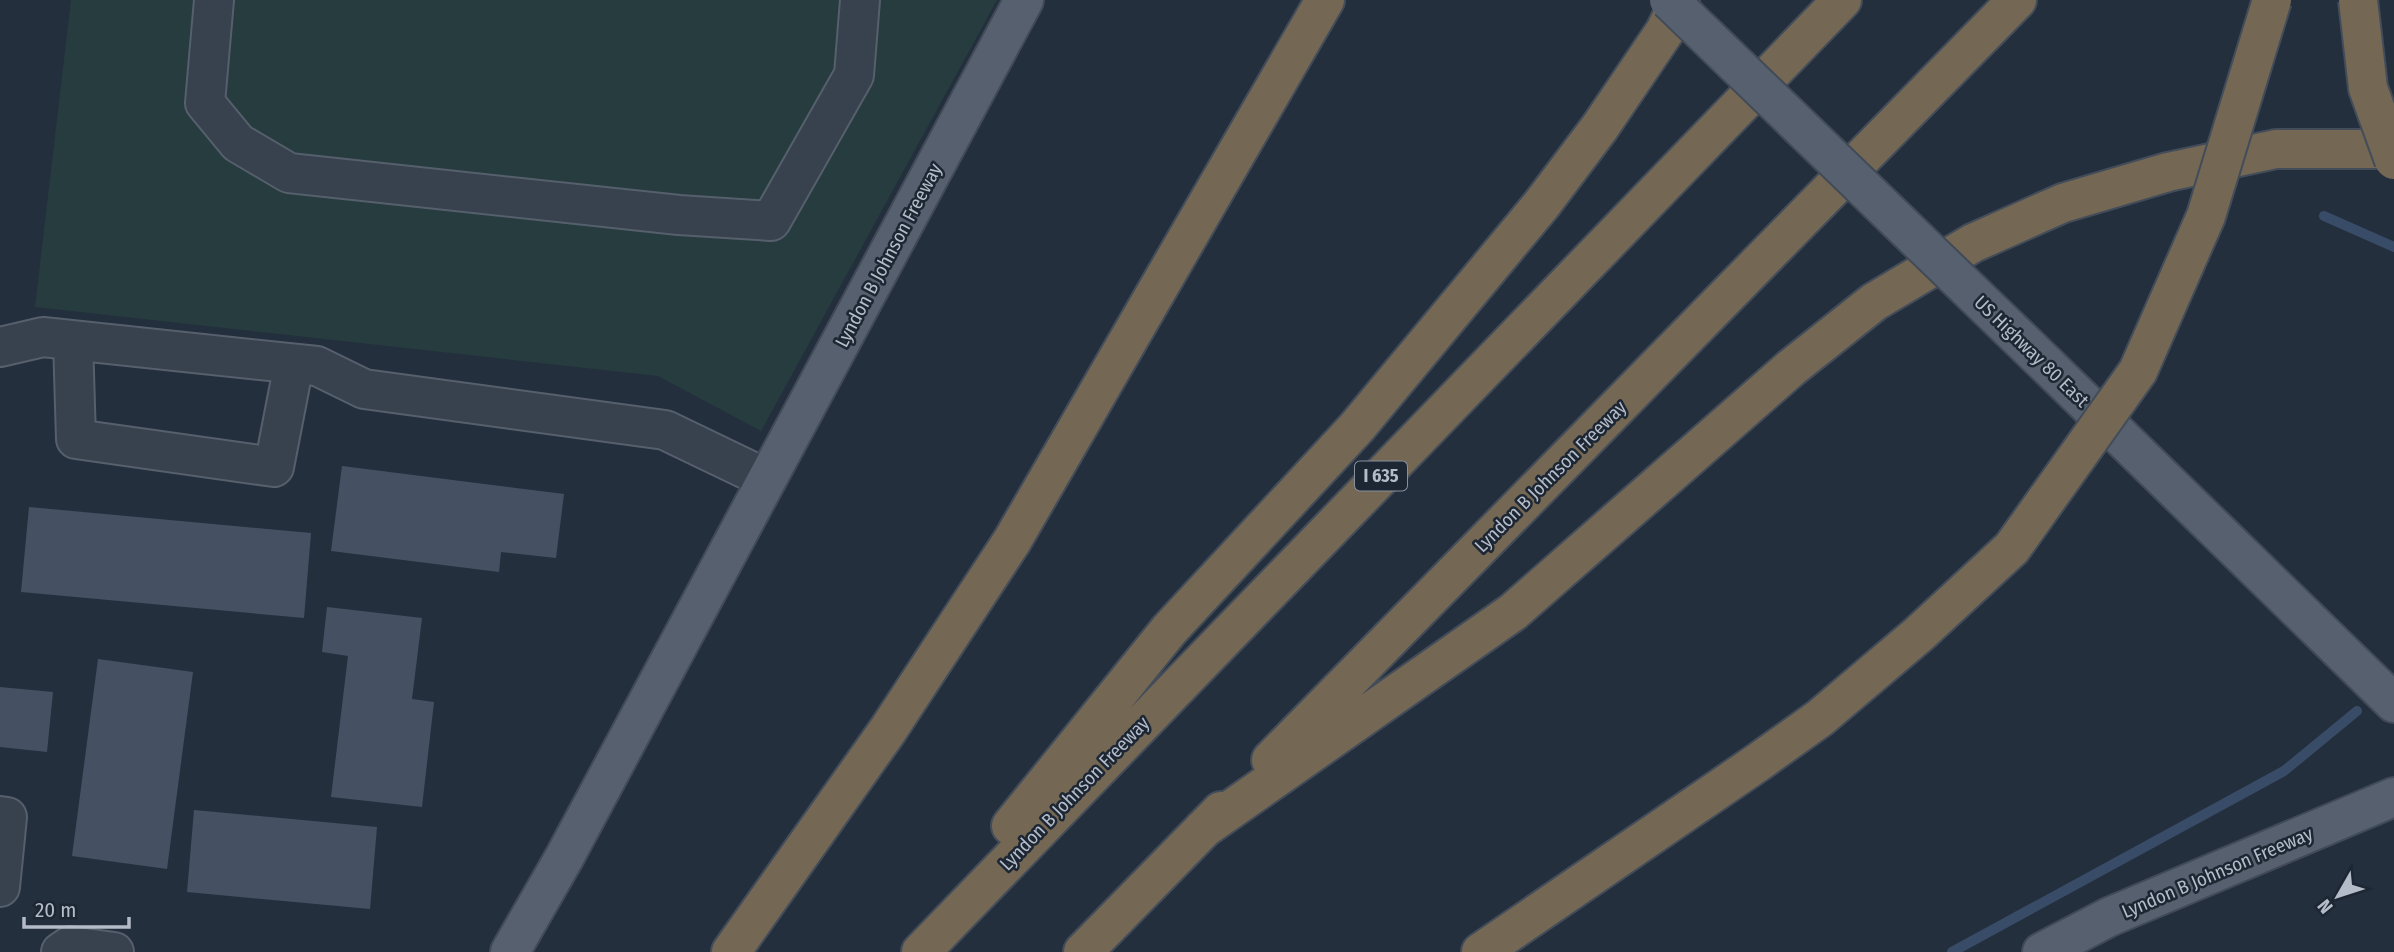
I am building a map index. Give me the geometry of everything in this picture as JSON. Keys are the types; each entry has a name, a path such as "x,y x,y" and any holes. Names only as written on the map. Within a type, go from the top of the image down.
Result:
{"highway":[{"path":"731,952 888,730 1012,541 1325,0"},
{"path":"910,952 1169,630 1357,427 1542,204 1600,127 1665,32 1680,0"},
{"name":"Lyndon B Johnson Freeway","path":"921,952 1842,0"},
{"name":"Lyndon B Johnson Freeway","path":"1083,952 2017,0"},
{"path":"1481,952 1820,718 1919,634 2012,548 2138,371 2206,216 2273,0"},
{"path":"2358,0 2368,88 2394,160"},
{"path":"1203,829 1513,612 1791,368 1874,302 1973,243 2063,203 2168,172 2276,149 2394,149"}],"main road":[{"name":"Lyndon B Johnson Freeway","path":"510,952 1024,0"},
{"name":"US Highway 80 East","path":"1669,0 2394,703"},
{"name":"Lyndon B Johnson Freeway","path":"2042,952 2109,918 2394,797"}],"lane":[{"path":"214,0 205,103 238,143 289,173 679,215 771,221 854,75 860,0"},
{"path":"0,347 43,337 317,366 364,389 666,430 767,480"},
{"path":"73,340 76,439 274,467 294,364"},
{"path":"0,816 7,817 0,887"},
{"path":"61,952 70,946 114,952"}],"green space":[{"path":"71,0 997,0 761,431 658,376 35,307"}],"building":[{"path":"342,466 564,494 556,558 501,552 499,572 331,551"},
{"path":"29,507 311,533 304,618 21,592"},
{"path":"327,607 422,618 412,699 434,702 422,807 331,797 348,656 322,652"},
{"path":"98,659 193,672 167,869 72,856"},
{"path":"0,687 53,692 47,752 0,747"},
{"path":"194,810 377,827 370,909 187,892"}],"waterway":[{"path":"2324,216 2394,247"},
{"path":"1952,952 2284,771 2357,711"}]}
